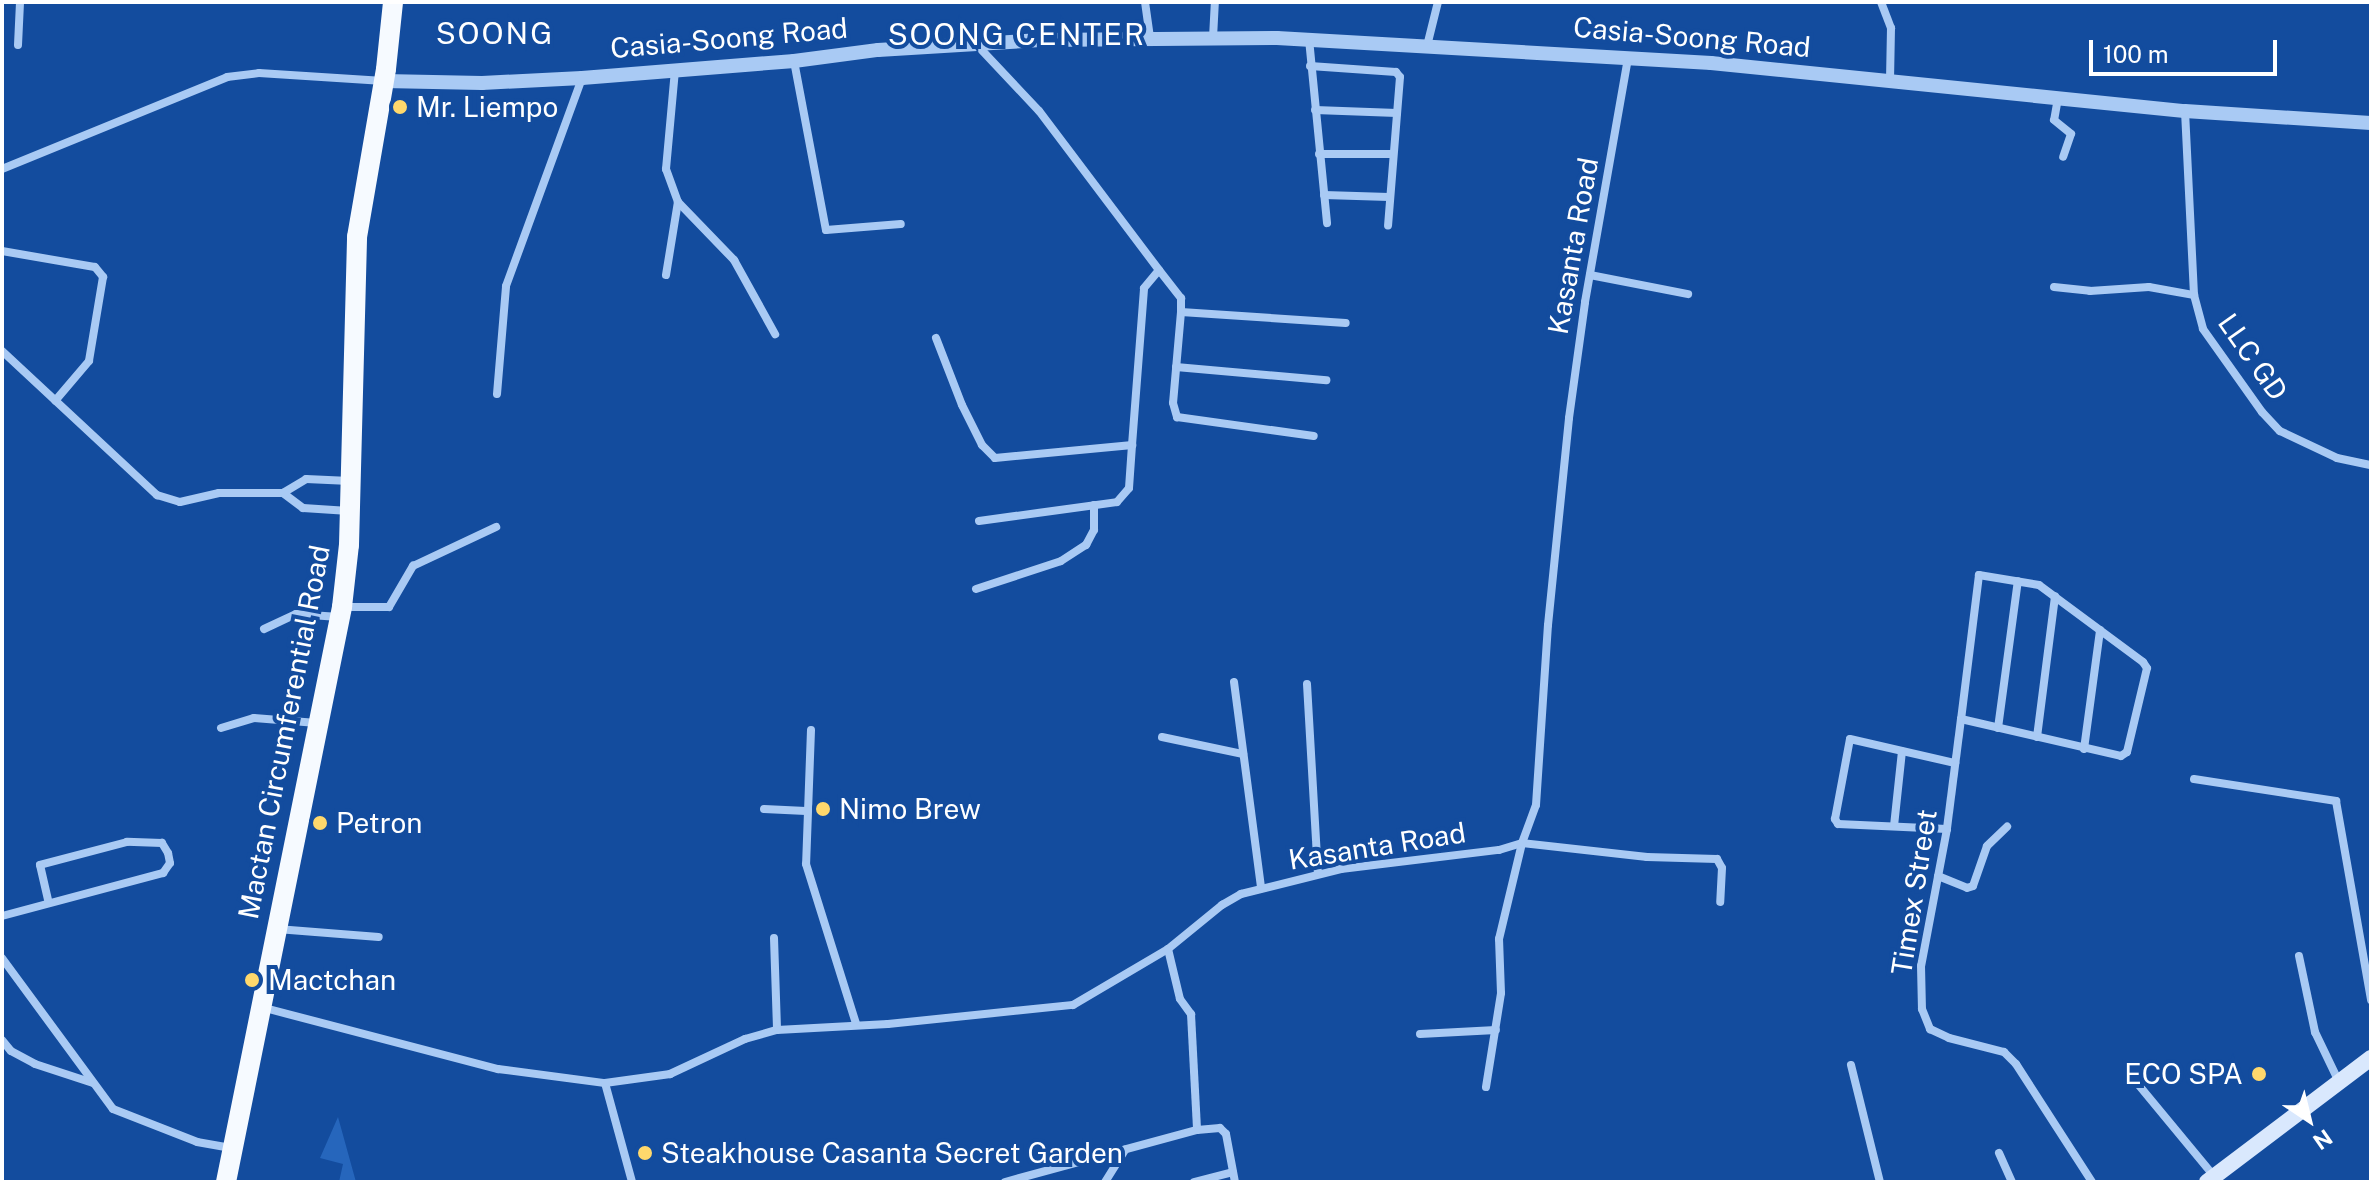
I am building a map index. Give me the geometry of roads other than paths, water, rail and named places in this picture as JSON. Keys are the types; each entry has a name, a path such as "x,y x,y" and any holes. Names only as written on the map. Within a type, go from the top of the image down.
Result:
{"main road":[{"name":"Mactan Circumferential Road","path":"226,1182 340,612 351,511 357,237 384,81 393,2"},
{"path":"2216,1178 2371,1058"}],"street":[{"path":"18,45 20,2"},
{"path":"1145,2 1150,37"},
{"path":"1213,38 1215,2"},
{"path":"1427,46 1438,2"},
{"path":"1881,2 1891,28 1890,81"},
{"name":"Casia-Soong Road","path":"384,81 482,83 582,78 794,61 878,50 1150,37 1309,39 1628,59 1890,81 2185,111 2371,123"},
{"path":"1309,39 1327,223"},
{"path":"977,45 1039,111 1181,298 1174,412 1182,420 1314,436"},
{"name":"Kasanta Road","path":"260,1007 498,1069 605,1083 670,1074 745,1039 777,1030 888,1024 1073,1005 1168,949 1222,905 1261,887 1318,874 1499,850 1522,843 1536,805 1548,625 1569,418 1590,275 1628,59"},
{"path":"794,61 826,230 901,224"},
{"path":"1310,66 1396,72 1401,82 1388,226"},
{"path":"675,70 666,169 678,202 734,260 775,334"},
{"path":"2,169 227,77 259,73 384,81"},
{"path":"497,394 506,286 582,78"},
{"path":"2058,98 2054,120 2071,134 2063,157"},
{"path":"1315,110 1397,113"},
{"name":"LLC GD","path":"2185,111 2194,295 2203,329 2262,412 2280,431 2337,458 2371,465"},
{"path":"1319,154 1393,154"},
{"path":"1324,195 1389,197"},
{"path":"666,275 678,202"},
{"path":"2,251 95,267 103,277 89,361 55,401"},
{"path":"979,521 1117,502 1129,488 1144,288 1159,270"},
{"path":"1590,275 1688,294"},
{"path":"2054,287 2090,291 2149,287 2194,295"},
{"path":"1181,312 1346,323"},
{"path":"936,338 962,405 982,445 995,458 1132,445"},
{"path":"2,351 157,495 180,502 219,493 283,493 306,479 351,481"},
{"path":"1176,367 1326,380"},
{"path":"283,493 303,508 351,511"},
{"path":"976,589 1061,561 1086,545 1094,530 1094,505"},
{"path":"264,629 296,614 389,607 413,566 496,527"},
{"name":"Timex Street","path":"2018,581 1979,575 1947,829 1920,987 1922,1009 1930,1029 1949,1038 2004,1052 2016,1064 2092,1182"},
{"path":"1961,719 2084,749 2121,756 2127,752 2147,668 2039,585 2018,581 1998,728"},
{"path":"2037,737 2055,596"},
{"path":"2084,749 2100,630"},
{"path":"1234,682 1261,887"},
{"path":"1307,684 1318,874"},
{"path":"221,728 254,718 317,723"},
{"path":"811,730 806,864 856,1024"},
{"path":"1162,737 1243,754"},
{"path":"1947,829 1838,824 1835,819 1850,739 1955,763"},
{"path":"1894,826 1902,751"},
{"path":"2194,779 2336,801 2371,1000"},
{"path":"764,809 806,811"},
{"path":"1938,876 1970,887 1976,881 1987,846 2007,827"},
{"path":"2,916 48,901 163,873 170,863 168,853 162,843 127,842 40,865 38,870 48,901"},
{"path":"1486,1087 1501,993 1499,939 1522,843 1647,857 1717,859 1722,868 1720,902"},
{"path":"276,929 379,937"},
{"path":"774,938 777,1030"},
{"path":"1168,949 1180,999 1191,1014 1197,1130"},
{"path":"2299,956 2315,1032 2339,1082"},
{"path":"2,958 113,1109 145,1118 197,1142 233,1148"},
{"path":"1420,1034 1496,1030"},
{"path":"2,1040 11,1051 35,1064 94,1083"},
{"path":"1851,1065 1880,1182"},
{"path":"605,1083 632,1182"},
{"path":"2137,1083 2216,1178"},
{"path":"1005,1182 1197,1130 1220,1128 1226,1134 1235,1182"},
{"path":"1105,1182 1125,1150"},
{"path":"1999,1153 2012,1182"},
{"path":"1194,1182 1233,1172"}],"place":[{"name":"Mr. Liempo","path":"400,107"},
{"name":"Nimo Brew","path":"823,809"},
{"name":"Petron","path":"320,823"},
{"name":"Mactchan","path":"252,980"},
{"name":"ECO SPA","path":"2259,1074"},
{"name":"Steakhouse Casanta Secret Garden","path":"645,1153"}],"district":[{"name":"SOONG","path":"495,33"},
{"name":"SOONG CENTER","path":"1017,34"}]}
